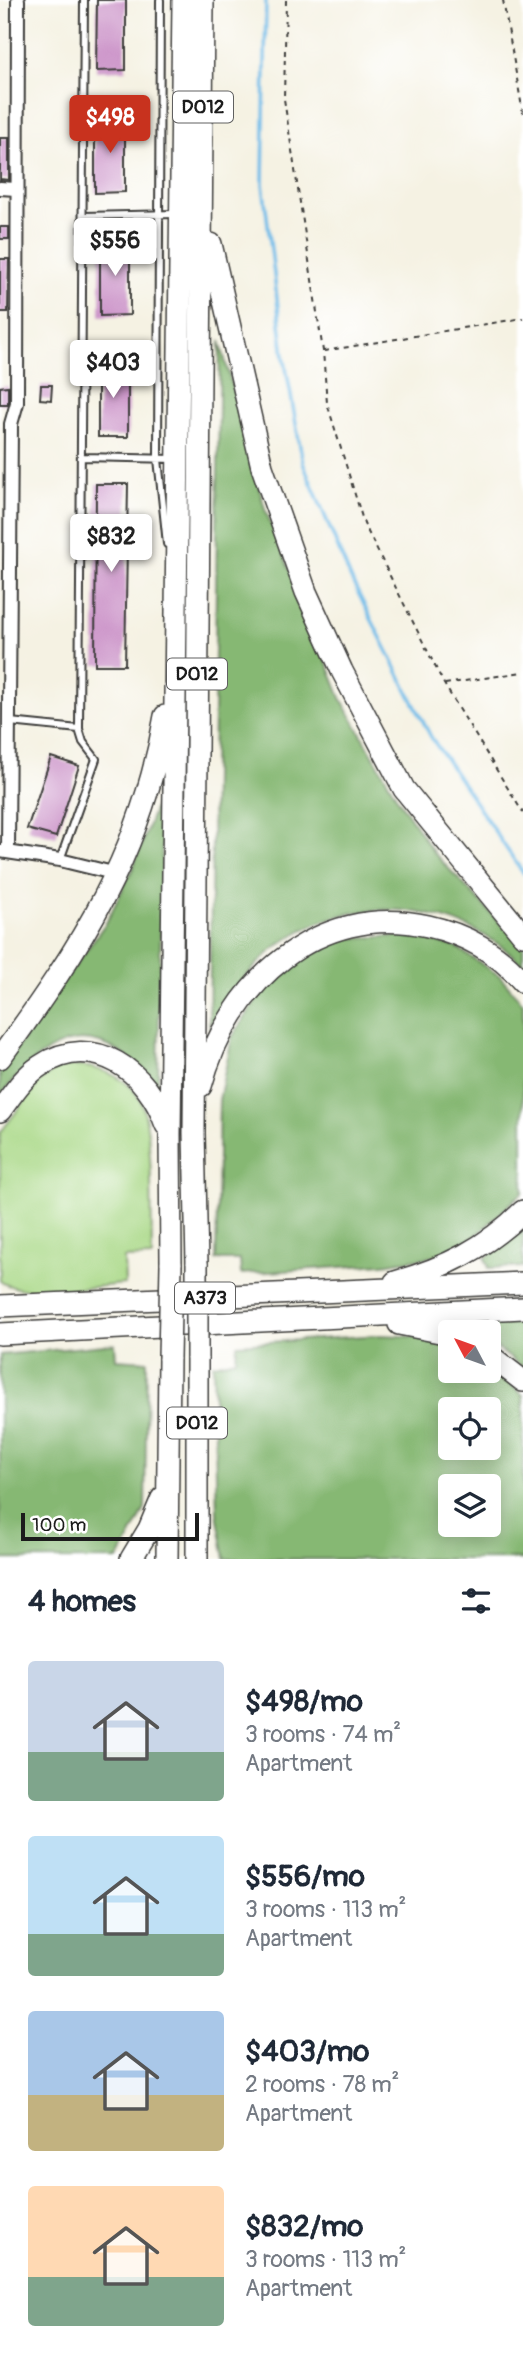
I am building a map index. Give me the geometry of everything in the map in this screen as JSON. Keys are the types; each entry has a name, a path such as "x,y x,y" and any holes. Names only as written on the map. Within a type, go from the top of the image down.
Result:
{"highway":[{"name":"D012","path":"166,1559 176,627 168,459 181,214 183,0"},
{"name":"D012","path":"197,1559 194,1133 203,0"},
{"path":"203,215 253,434 306,592 362,711 404,789 523,936"},
{"path":"0,1058 95,916 131,845 151,783 164,717 176,627"},
{"path":"194,1133 206,1068 226,1021 260,977 304,942 358,923 417,923 471,940 495,956 523,982"},
{"path":"0,1111 39,1066 67,1054 83,1051 110,1057 132,1072 160,1107 170,1135"},
{"path":"344,1293 442,1267 484,1246 523,1212"},
{"name":"A373","path":"0,1306 344,1293 523,1283"},
{"path":"0,1291 25,1298 67,1302"},
{"name":"A373","path":"0,1334 523,1308"},
{"path":"345,1317 438,1330"},
{"path":"0,1345 68,1331"},
{"path":"501,1364 523,1381"},
{"path":"131,1559 149,1530 167,1486"},
{"path":"197,1488 212,1559"}],"street":[{"path":"18,0 17,403 6,423 10,722 4,851 60,860 117,874"},
{"path":"0,188 16,188"}],"lane":[{"path":"60,860 96,759 83,742 79,729 83,457 84,0"},
{"path":"83,457 168,459 159,215 160,0"},
{"path":"84,216 181,214"},
{"path":"10,722 79,729"}],"path":[{"path":"286,0 284,99 323,351 327,403 364,524 444,684 523,813"},
{"path":"503,0 523,113"},
{"path":"323,351 523,318"},
{"path":"444,684 523,672"}],"green space":[{"path":"220,341 265,509 342,700 398,799 434,853 523,947 523,965 499,944 471,928 441,917 410,911 377,910 346,914 315,924 275,948 244,979 209,1026"},
{"path":"163,785 158,1085 115,1049 95,1042 76,1041 58,1046 39,1057 0,1096 0,1072 107,921 133,868"},
{"path":"405,936 454,946 500,976 523,1003 523,1192 476,1236 437,1256 383,1264 241,1274 240,1260 216,1260 219,1100 232,1037 263,991 301,958 348,938"},
{"path":"81,1066 98,1069 122,1080 140,1100 150,1152 152,1257 124,1258 125,1284 42,1290 11,1286 0,1281 0,1133 40,1081 59,1067"},
{"path":"523,1230 523,1267 489,1268 485,1258"},
{"path":"523,1322 523,1368 501,1351 501,1323"},
{"path":"381,1335 423,1337 438,1341 438,1383 501,1383 501,1377 523,1395 523,1559 225,1559 217,1513 213,1364 236,1359 237,1344"},
{"path":"115,1344 116,1359 147,1361 145,1509 119,1559 0,1559 0,1355"}],"building":[{"path":"97,0 126,0 126,70 96,71"},
{"path":"95,118 125,118 125,192 95,193"},
{"path":"0,138 9,138 9,180 0,179"},
{"path":"0,227 9,227 9,239 0,239"},
{"path":"100,240 130,241 130,315 100,316"},
{"path":"0,259 9,259 8,312 0,312"},
{"path":"98,362 128,362 128,437 98,437"},
{"path":"41,385 52,385 51,400 40,399"},
{"path":"8,386 8,404 0,404 0,387"},
{"path":"96,484 128,484 125,665 95,665"},
{"path":"51,757 79,766 56,837 27,829"}],"waterway":[{"path":"266,0 263,184 284,356 303,463 351,579 431,737 523,873"}]}
